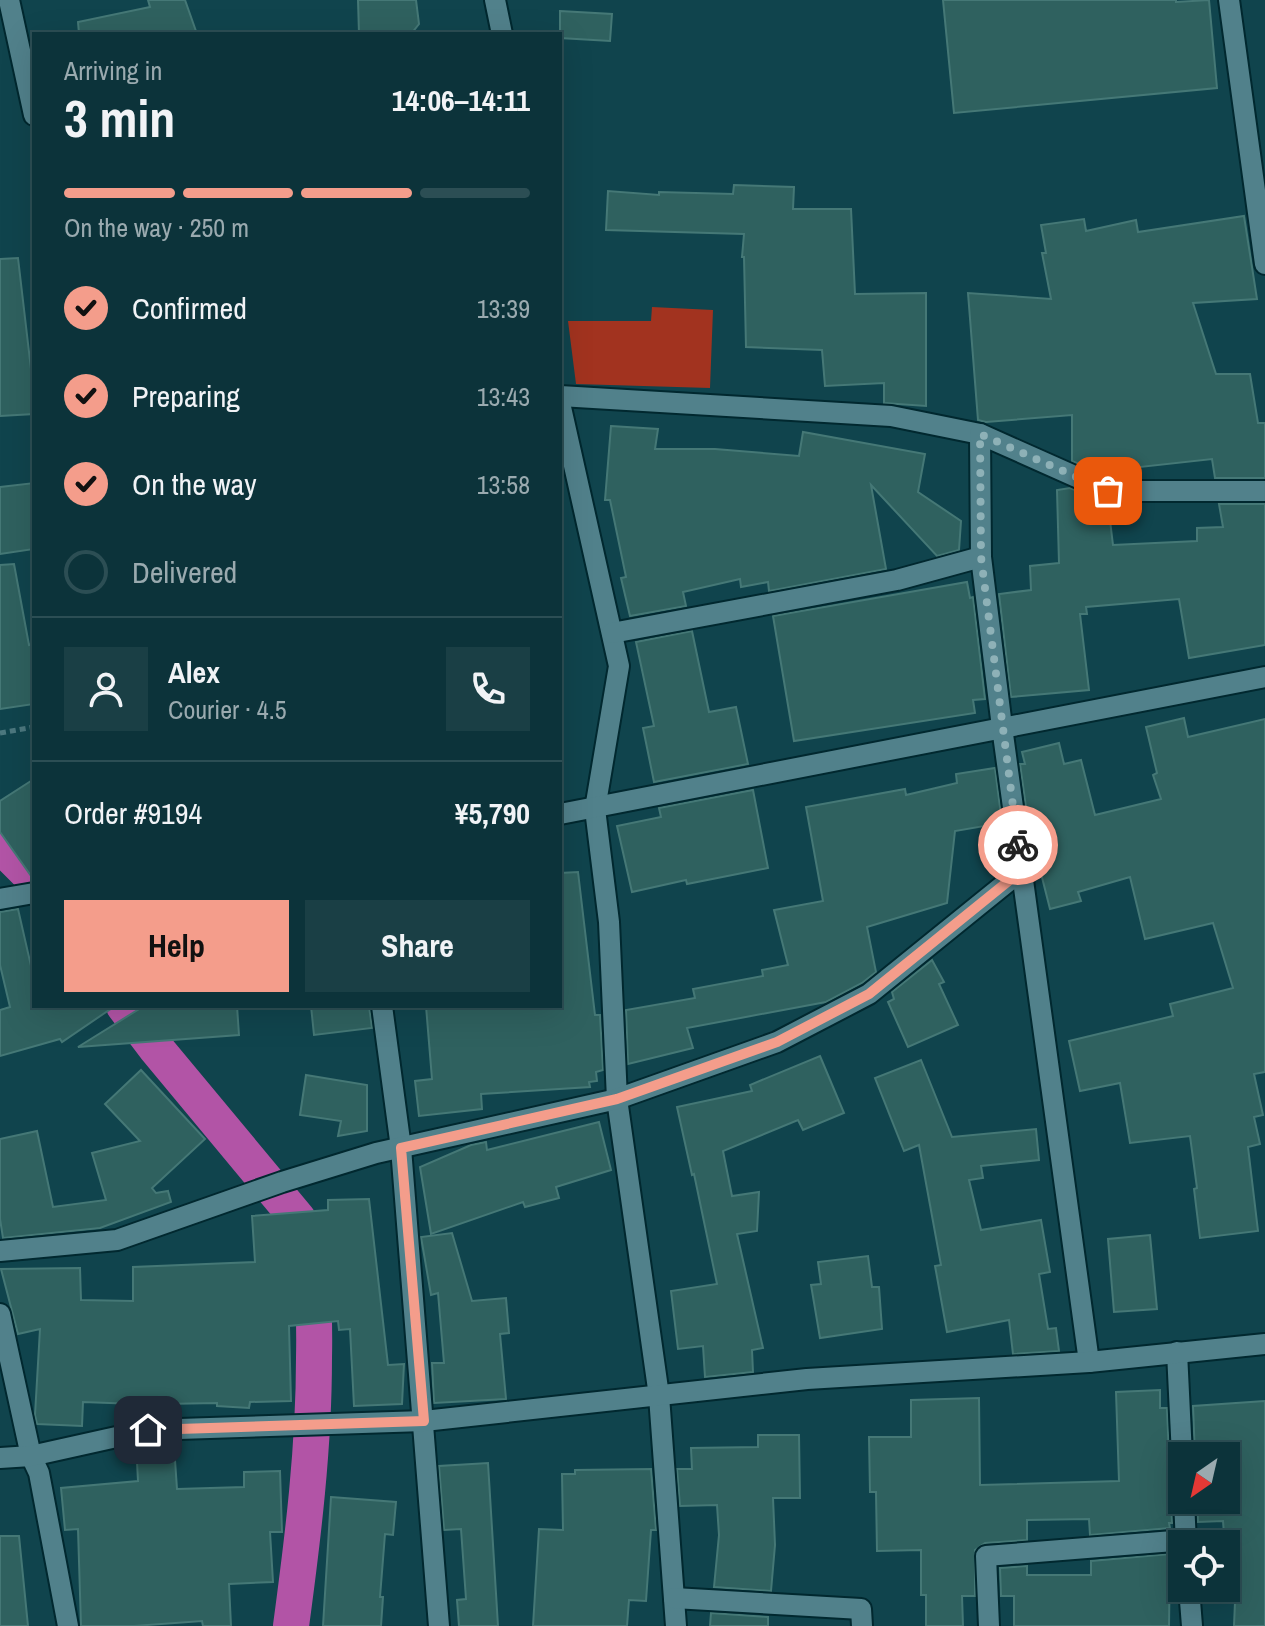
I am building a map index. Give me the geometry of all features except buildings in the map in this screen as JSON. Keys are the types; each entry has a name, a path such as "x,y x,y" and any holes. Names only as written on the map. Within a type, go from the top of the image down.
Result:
{"street":[{"path":"9,0 32,106"},
{"path":"495,0 502,32"},
{"path":"1229,0 1265,264"},
{"path":"562,396 891,416 980,434 1108,491 1265,491"},
{"path":"562,412 619,666 595,809 609,922 617,1099 659,1396 676,1626"},
{"path":"980,434 981,557 1089,1362"},
{"path":"612,633 897,580 981,557"},
{"path":"562,814 1265,677"},
{"path":"0,1251 117,1240 282,1182 401,1148 617,1099 777,1042 869,994 1021,871"},
{"path":"0,899 32,893"},
{"path":"382,1008 401,1148 439,1626"},
{"path":"0,1314 31,1456 39,1473 68,1626"},
{"path":"0,1458 31,1456 148,1430 424,1421 807,1379 1089,1362 1265,1344"},
{"path":"1177,1352 1181,1442"},
{"path":"989,1626 986,1556 1168,1543"},
{"path":"674,1598 861,1609 862,1626"},
{"path":"1190,1602 1192,1626"}],"path":[{"path":"0,733 32,727"}],"shaded area":[{"path":"652,307 713,310 710,388 576,384 568,321 651,321"}],"waterway":[{"path":"0,845 32,877"},
{"path":"126,1008 298,1219 303,1236 313,1305 314,1392 307,1492 291,1626"}],"way so far":[{"path":"1018,845 981,557 980,434 1108,491"}],"route":[{"path":"148,1430 424,1421 401,1148 617,1099 777,1042 869,994 1021,871 1018,845"}]}
